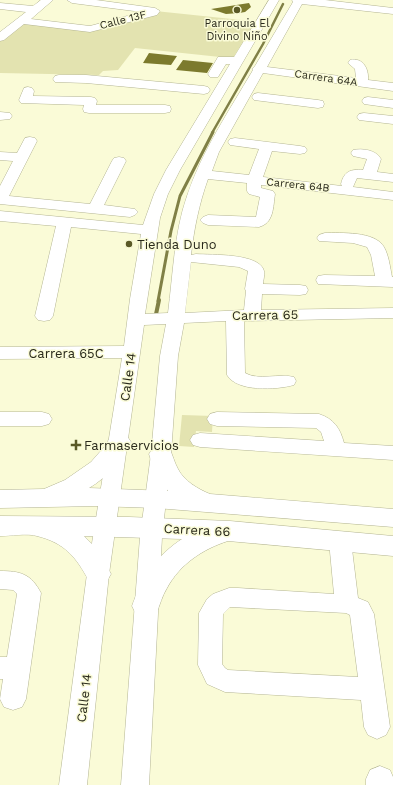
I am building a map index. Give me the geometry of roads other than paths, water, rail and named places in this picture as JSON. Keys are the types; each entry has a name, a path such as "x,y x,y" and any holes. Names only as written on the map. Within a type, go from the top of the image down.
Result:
{"main road":[{"path":"34,499 60,492 84,480 106,462 119,442"},
{"path":"161,454 166,470 178,486 195,498 211,504"},
{"name":"Carrera 66","path":"0,499 156,499 393,518"},
{"path":"12,527 49,530 71,540 88,555 98,574"},
{"name":"Carrera 66","path":"12,527 152,527 230,531 393,546"},
{"path":"146,606 156,580 174,558 200,541 220,533 230,531"}],"street":[{"path":"0,38 48,0"},
{"name":"Calle 13F","path":"23,21 90,29 153,13 155,11 72,0"},
{"name":"Calle 14","path":"73,785 98,574 111,498 138,299 155,208 173,170 274,0"},
{"path":"344,0 393,5"},
{"path":"260,2 268,12"},
{"path":"135,785 152,527 161,454 170,356 186,232 194,198 212,152 297,3 308,6 328,4 393,11"},
{"path":"9,4 36,10"},
{"path":"214,74 222,60 238,61"},
{"path":"354,63 358,64 361,68 363,77 362,83"},
{"name":"Carrera 64A","path":"258,69 393,87"},
{"path":"103,71 122,70 226,82"},
{"path":"132,123 139,85 149,74"},
{"path":"288,100 300,75"},
{"path":"59,78 86,79 204,90"},
{"path":"28,91 25,100 91,101 88,113 56,113"},
{"path":"258,97 318,104"},
{"path":"364,117 390,119 392,104 368,101"},
{"path":"89,109 165,108"},
{"path":"30,141 0,200 130,212"},
{"path":"235,142 300,150"},
{"path":"254,186 267,146"},
{"path":"358,153 367,154 374,159 369,175"},
{"path":"0,156 22,157"},
{"path":"95,209 119,161"},
{"name":"Carrera 64B","path":"203,174 254,186 393,196"},
{"path":"348,184 350,177 353,174 392,175"},
{"path":"208,220 259,222 263,219 268,194 254,186 216,189"},
{"path":"0,216 150,230"},
{"path":"44,316 65,221"},
{"path":"324,280 388,281 377,250 373,244 363,240 325,238"},
{"path":"196,259 248,263 256,270 253,289 243,316 236,375 237,377 247,381 287,381"},
{"path":"253,289 300,290"},
{"name":"Carrera 65","path":"136,320 393,313"},
{"name":"Carrera 65C","path":"0,353 132,352"},
{"path":"0,420 42,419"},
{"path":"217,419 319,421 325,423 329,428 336,448"},
{"path":"200,440 393,453"},
{"path":"340,542 347,604"},
{"path":"0,580 18,581 24,584 29,593 9,668 13,698"},
{"path":"372,690 225,681 216,676 210,665 211,613 213,607 224,599 238,597 347,604 360,609 362,614 377,727"}],"waterway":[{"path":"212,133 263,44 283,4"},
{"path":"158,301 171,231 180,196 213,132"},
{"path":"155,319 159,300"}],"place":[{"name":"Parroquia El Divino Niño","path":"237,10"},
{"name":"Tienda Duno","path":"129,244"},
{"name":"Farmaservicios","path":"76,445"}]}
